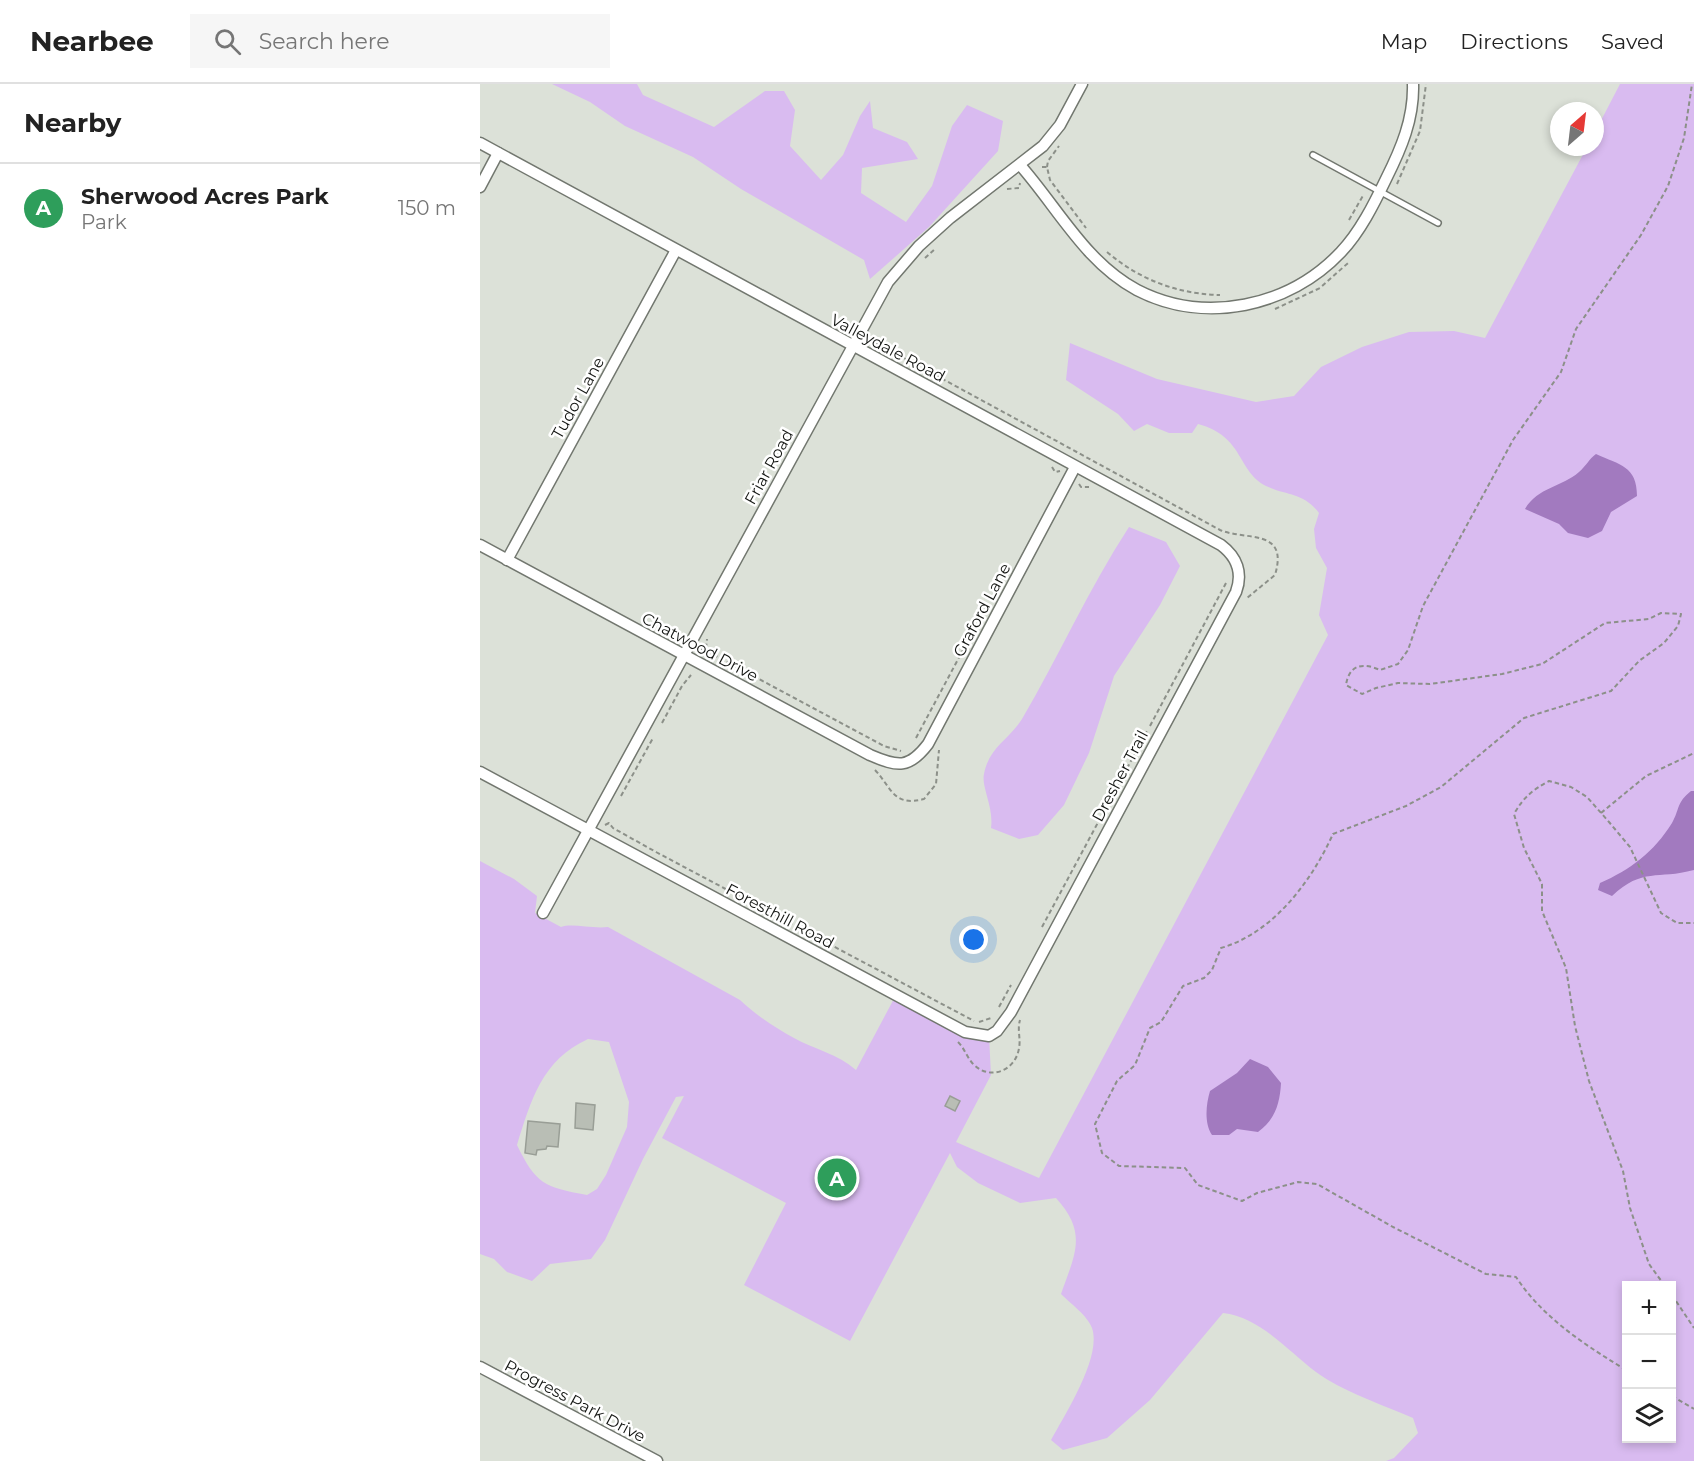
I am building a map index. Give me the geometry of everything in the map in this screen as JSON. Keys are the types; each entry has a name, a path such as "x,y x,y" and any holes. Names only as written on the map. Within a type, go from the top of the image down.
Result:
{"street":[{"name":"Friar Road","path":"543,913 876,300 899,268 950,218 1020,165 1053,135 1082,84"},
{"path":"1020,165 1080,243 1111,274 1155,297 1191,307 1210,308 1261,302 1311,278 1342,251 1380,192 1404,138 1409,120 1413,84"},
{"name":"Valleydale Road","path":"480,143 1226,549 1235,560 1239,572 1238,585 1229,605"},
{"path":"480,187 498,153"},
{"name":"Tudor Lane","path":"507,560 676,250"},
{"name":"Graford Lane","path":"909,762 928,744 1075,467"},
{"name":"Chatwood Drive","path":"480,545 870,755 890,763 909,762"},
{"name":"Dresher Trail","path":"1038,961 1229,605"},
{"name":"Foresthill Road","path":"480,772 973,1036 989,1036 997,1031 1011,1012 1038,961"},
{"name":"Progress Park Drive","path":"480,1367 657,1461"}],"lane":[{"path":"1312,155 1438,223"}],"path":[{"path":"1390,197 1410,161 1420,131 1426,84"},
{"path":"1622,1367 1569,1332 1529,1297 1516,1277 1486,1274 1393,1227 1317,1184 1298,1182 1257,1192 1242,1201 1198,1185 1185,1168 1119,1166 1102,1153 1095,1124 1117,1081 1135,1065 1150,1028 1161,1022 1184,986 1204,978 1212,970 1221,948 1256,934 1280,912 1316,866 1333,834 1406,806 1441,787 1524,718 1611,691 1639,661 1664,643 1678,626 1681,614 1661,613 1649,619 1605,624 1542,664 1502,674 1430,684 1398,683 1362,694 1346,685 1348,673 1354,667 1369,665 1380,670 1398,664 1408,650 1423,606 1513,440 1562,372 1576,329 1641,235 1668,186 1684,138 1692,84"},
{"path":"1042,167 1047,167 1050,180 1087,230"},
{"path":"1019,188 1020,183"},
{"path":"1346,225 1369,186"},
{"path":"1005,190 1025,189"},
{"path":"922,261 942,242"},
{"path":"1102,248 1133,272 1175,290 1228,294"},
{"path":"1270,311 1320,288 1352,258"},
{"path":"875,332 871,340 1210,524 1230,534 1254,535 1271,543 1278,555 1275,575 1268,583 1252,591 1244,601"},
{"path":"1078,483 1079,488 1098,491"},
{"path":"1038,935 1228,577"},
{"path":"700,649 706,648 716,656 884,746 895,750 906,750"},
{"path":"915,741 965,648"},
{"path":"689,670 692,675"},
{"path":"661,723 687,677 696,674"},
{"path":"617,804 656,733"},
{"path":"869,766 882,777 896,798 906,801 924,799 936,784 936,759 943,742"},
{"path":"1601,813 1646,776 1694,753"},
{"path":"1661,1281 1649,1264 1630,1208 1623,1171 1589,1081 1575,1026 1566,968 1542,911 1542,884 1524,848 1514,814 1533,789 1549,781 1571,787 1587,797 1629,846 1661,913 1677,923 1694,923"},
{"path":"605,825 610,821 639,843 969,1019 977,1022 992,1018"},
{"path":"997,1010 1012,984"},
{"path":"953,1038 976,1067 994,1073 1004,1071 1012,1064 1019,1048 1020,1018"},
{"path":"1676,1302 1694,1328"},
{"path":"1676,1399 1694,1409"}],"shaded area":[{"path":"552,84 637,84 643,95 714,127 765,91 784,91 795,110 790,146 821,180 843,155 860,116 870,101 873,128 907,142 918,159 862,168 861,193 906,222 932,186 952,126 967,105 1003,121 998,151 929,227 870,279 864,260 741,189 693,157 625,126 590,102"},
{"path":"1620,84 1694,84 1694,1461 1386,1461 1394,1458 1418,1433 1413,1418 1326,1379 1261,1328 1249,1321 1223,1313 1150,1400 1107,1438 1063,1450 1051,1440 1073,1401 1087,1369 1094,1340 1092,1328 1087,1319 1061,1294 1071,1267 1076,1244 1072,1222 1056,1198 1020,1203 978,1183 957,1167 950,1153 850,1341 744,1285 786,1203 662,1138 684,1096 676,1097 643,1159 605,1240 591,1259 550,1264 532,1281 507,1272 494,1259 480,1254 480,861 514,879 537,896 535,913 561,927 608,927 740,1000 773,1026 834,1056 856,1070 896,995 965,1032 989,1036 991,1075 956,1142 1039,1178 1328,635 1319,615 1327,568 1316,548 1314,529 1319,513 1313,506 1301,498 1266,486 1257,480 1232,445 1213,429 1198,424 1192,433 1169,433 1147,424 1134,431 1118,414 1066,380 1070,343 1157,379 1256,402 1294,396 1321,367 1362,347 1409,332 1454,331 1485,338 1582,156 1604,156 1604,115","holes":["588,1039 609,1042 629,1102 627,1127 606,1175 597,1189 587,1195 551,1186 536,1176 517,1145 533,1097 549,1070 572,1048"]},
{"path":"1596,454 1620,464 1630,472 1634,478 1637,496 1611,512 1602,531 1588,538 1568,533 1559,524 1525,509 1537,496 1579,472"},
{"path":"1129,527 1166,542 1180,566 1160,605 1114,676 1089,753 1064,805 1038,835 1019,839 991,828 991,813 984,785 984,774 990,757 1022,719"},
{"path":"1694,791 1694,870 1642,878 1623,887 1612,896 1598,890 1600,883 1631,866 1657,843 1672,823 1683,799"},
{"path":"1250,1059 1268,1067 1281,1083 1276,1110 1269,1122 1258,1132 1237,1129 1229,1135 1212,1135 1206,1113 1210,1091 1237,1073"}],"building":[{"path":"950,1096 960,1101 955,1111 945,1106"},
{"path":"576,1103 595,1105 593,1130 575,1128"},
{"path":"528,1121 560,1124 558,1147 547,1146 546,1149 537,1150 536,1155 525,1153"}],"place":[{"name":"Sherwood Acres Park","path":"837,1178"}]}
